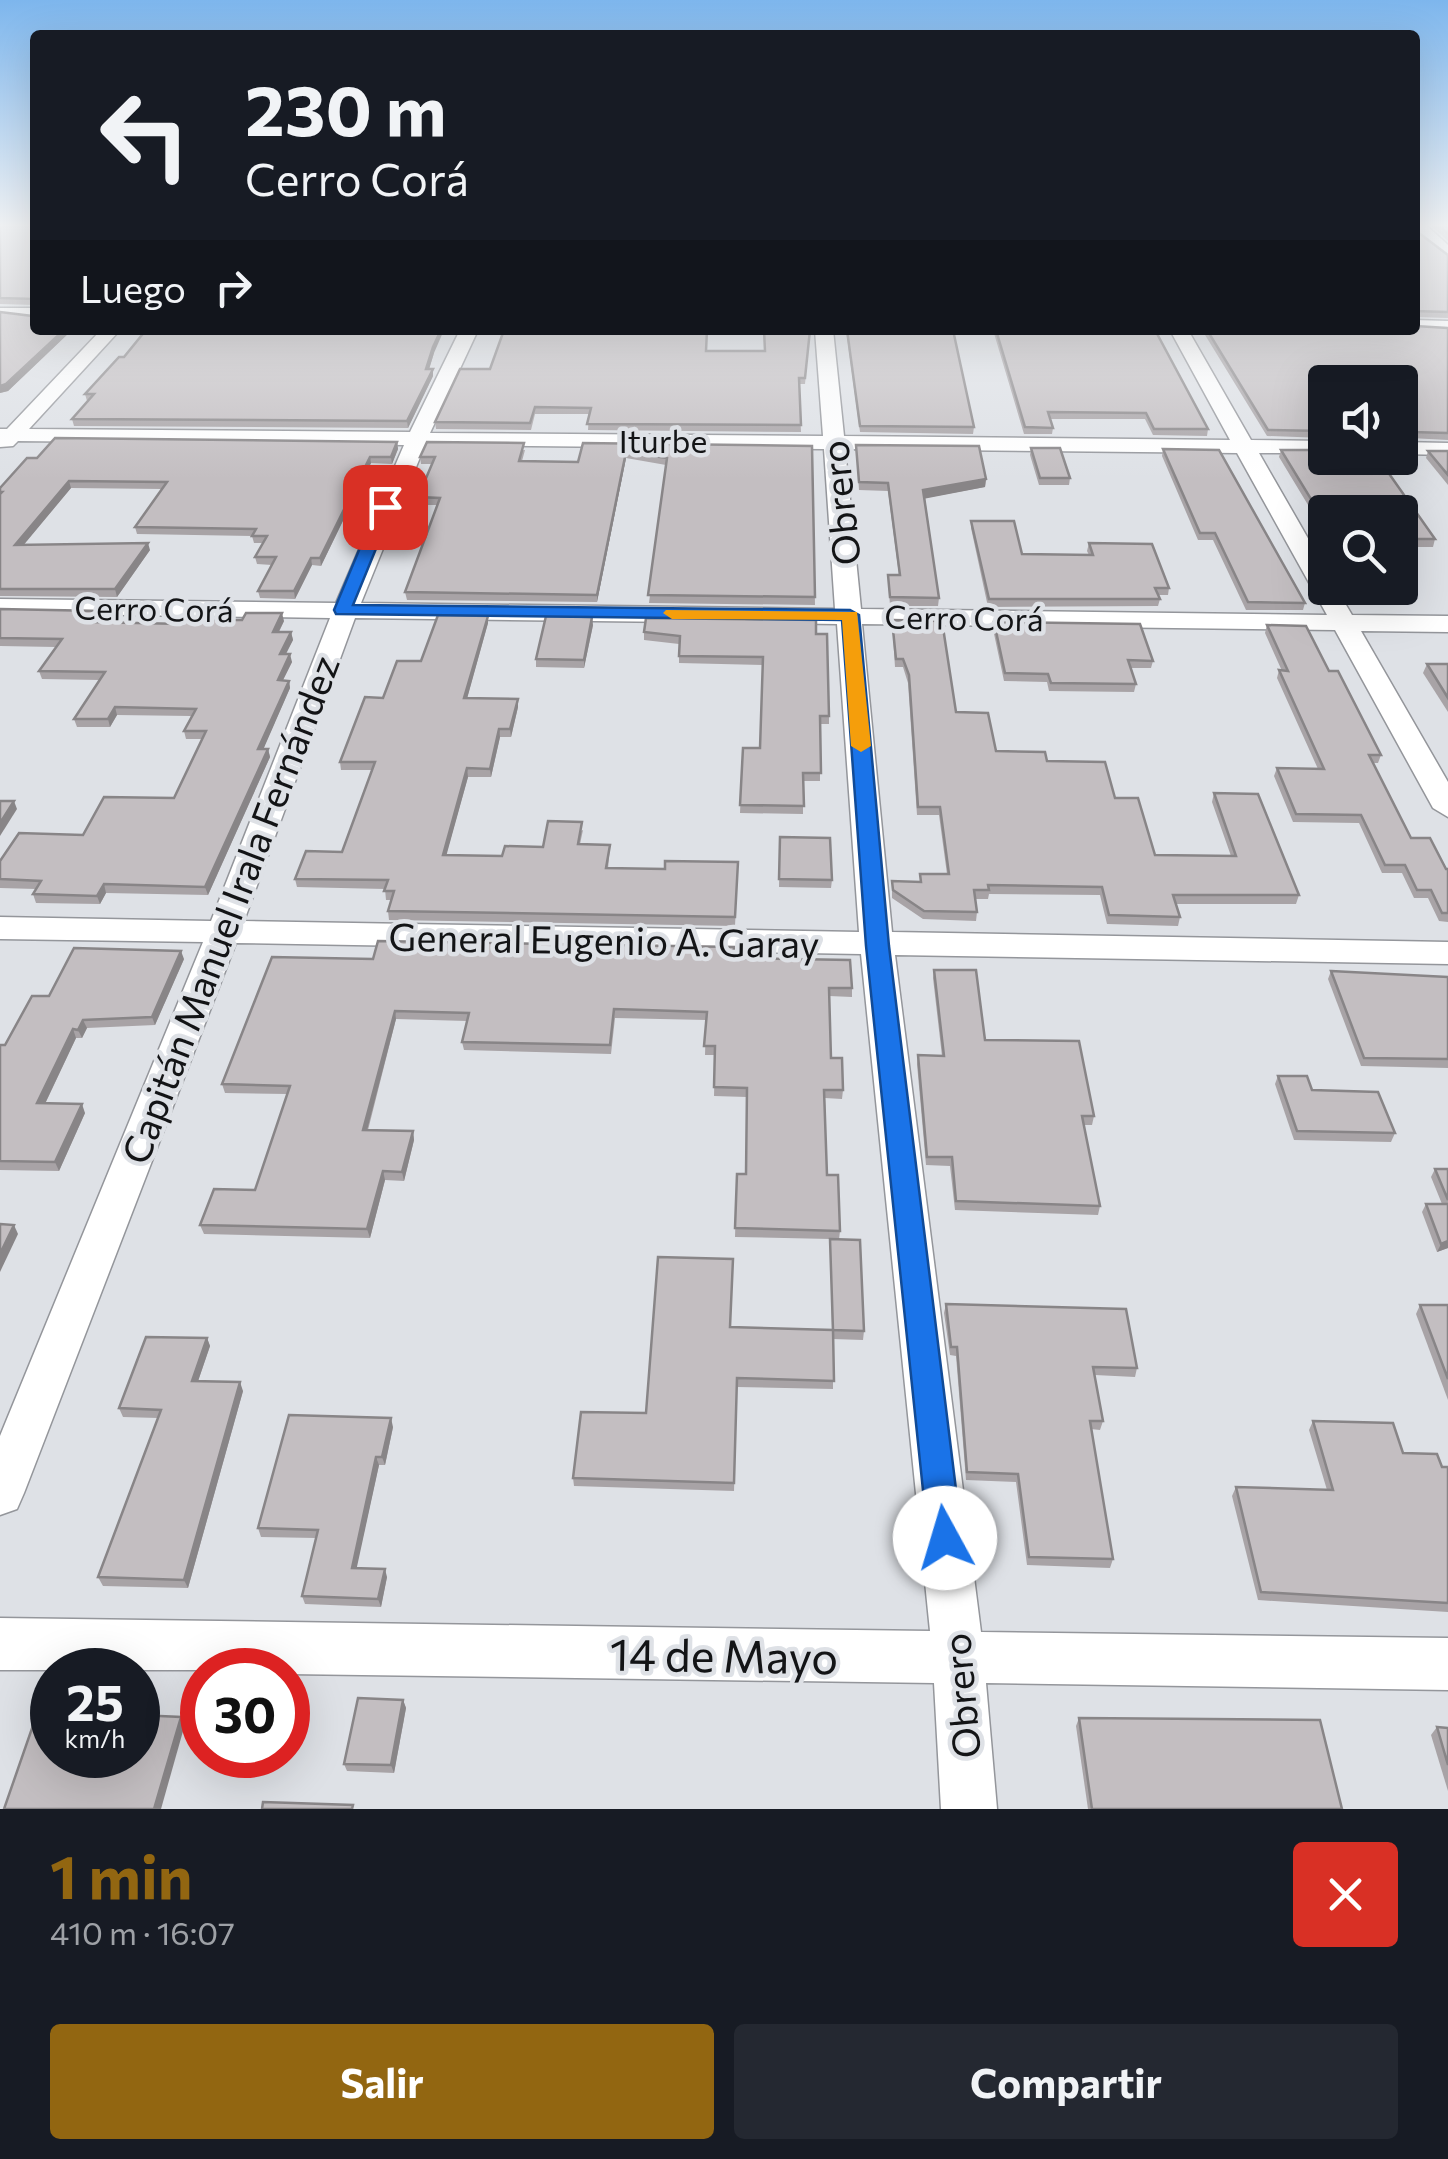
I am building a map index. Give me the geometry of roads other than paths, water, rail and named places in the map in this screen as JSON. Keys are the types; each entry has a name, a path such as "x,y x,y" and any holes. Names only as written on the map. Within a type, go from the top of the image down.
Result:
{"street":[{"path":"0,313 30,314"},
{"path":"1420,325 1448,326"},
{"path":"4,440 106,335"},
{"name":"Capitán Manuel Irala Fernández","path":"0,1493 225,930 342,610 414,438 466,335"},
{"name":"Obrero","path":"824,335 877,946 958,1657 969,1809"},
{"path":"1182,335 1448,808"},
{"name":"Iturbe","path":"4,440 414,438 1308,448"},
{"path":"1418,448 1448,449"},
{"name":"Cerro Corá","path":"0,606 1448,624"},
{"name":"General Eugenio A. Garay","path":"0,928 877,946 1448,952"},
{"name":"14 de Mayo","path":"0,1644 1448,1664"}]}
